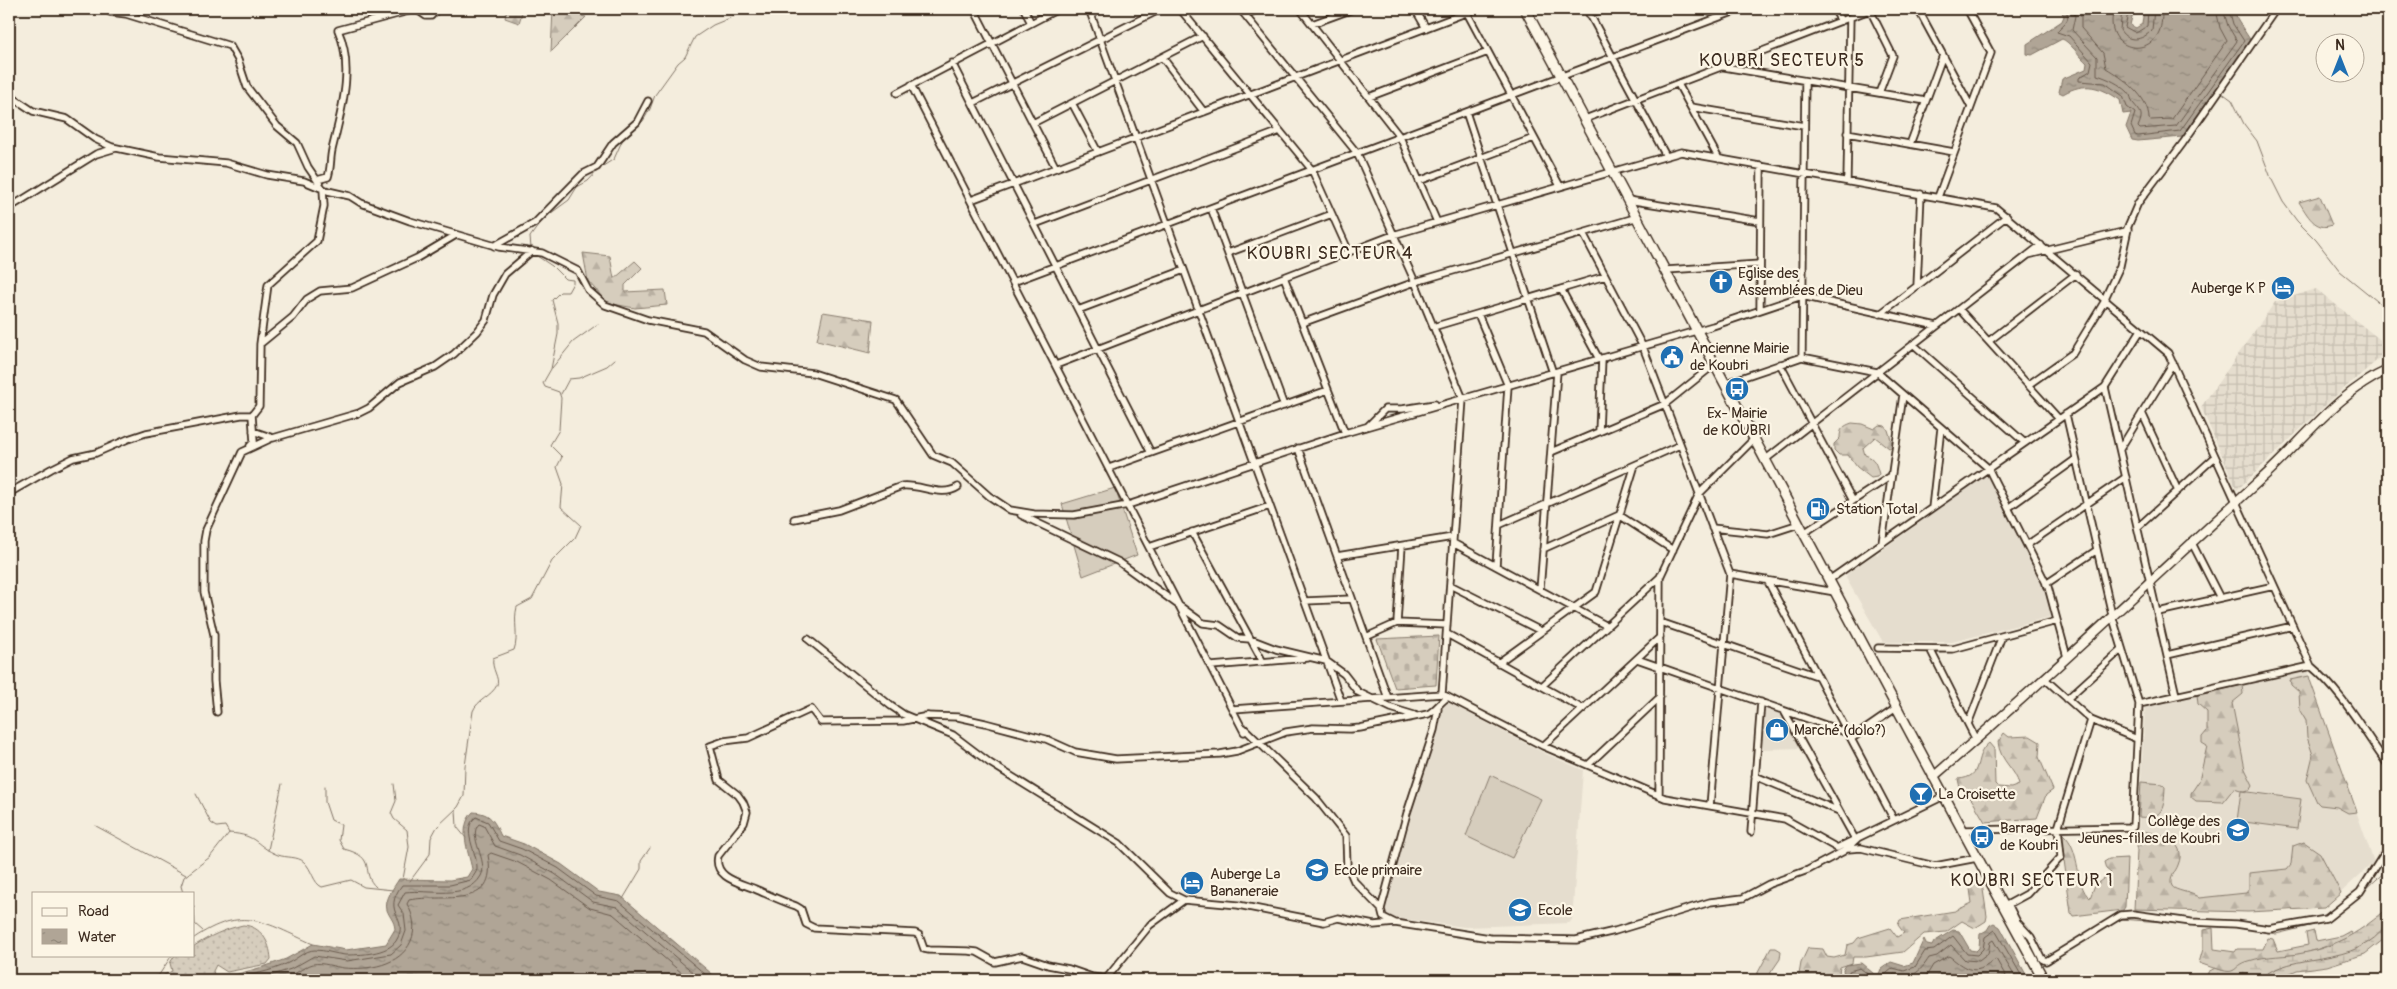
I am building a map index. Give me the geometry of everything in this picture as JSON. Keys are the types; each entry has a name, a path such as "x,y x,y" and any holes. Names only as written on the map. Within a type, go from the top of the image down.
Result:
{"highway":[{"path":"1525,9 1716,363 1896,708 1977,858 2006,905 2044,980"}],"main road":[{"path":"1933,777 2236,503 2340,401 2366,381 2388,370"}],"street":[{"path":"107,9 110,12 126,14 230,46 238,60 247,87 277,126 298,143 308,167 323,189 324,206 317,241 268,285 260,344 259,406 252,415 254,442 242,452 235,464 206,530 204,541 204,592 214,635 214,681 217,712"},
{"path":"317,180 328,177 342,114 346,63 344,42 338,30 416,9 426,16 432,16 438,9"},
{"path":"974,9 1056,168"},
{"path":"1024,9 1031,23"},
{"path":"897,93 1058,9"},
{"path":"1090,9 1341,701"},
{"path":"972,103 1161,9"},
{"path":"1180,9 1312,170 1349,252"},
{"path":"1240,9 1356,153 1415,282 1463,399 1446,634 1445,695 1438,709 1434,730 1407,813 1381,909 1383,917 1396,923"},
{"path":"1245,15 1258,9"},
{"path":"1300,9 1400,137 1437,222"},
{"path":"1312,24 1353,9"},
{"path":"1415,9 1426,28"},
{"path":"971,200 1426,28 1466,10 1476,9"},
{"path":"1602,9 1588,11 1666,156"},
{"path":"1013,282 1741,9"},
{"path":"1834,9 1841,21"},
{"path":"1585,119 1871,9 1893,56 1879,93"},
{"path":"1918,9 1971,107"},
{"path":"1938,198 1991,53 1967,9"},
{"path":"2028,385 2073,353 2106,299 2120,266 2128,229 2138,203 2260,34 2271,12 2276,9"},
{"path":"1466,10 1560,186"},
{"path":"1846,181 1850,18"},
{"path":"1033,123 1203,36"},
{"path":"1369,97 1488,52"},
{"path":"1910,144 1943,55"},
{"path":"1162,57 1204,112"},
{"path":"952,63 1151,453"},
{"path":"1722,66 1926,101"},
{"path":"1802,356 1805,81"},
{"path":"1678,84 1719,159"},
{"path":"912,85 1243,729 1260,742 1291,776 1316,798 1346,836 1347,865 1354,882 1381,909"},
{"path":"9,95 33,110 67,119 95,139 118,148 159,157 226,163 267,175 304,181 323,189 350,196 361,203 410,221 456,235 521,252 532,251 542,253 578,271 588,290 605,305 648,320 704,331 745,360 761,367 775,370 812,372 896,400 933,455 952,463 989,496 1010,510 1119,562 1204,623 1219,625 1238,638 1250,639 1276,649 1326,659 1344,674 1358,692 1370,699 1416,716"},
{"path":"494,246 535,223 583,174 597,167 613,143 637,122 648,101"},
{"path":"1072,103 1098,152"},
{"path":"1691,107 1804,126"},
{"path":"1466,112 1528,299 1555,372 1551,452 1540,590"},
{"path":"1034,224 1280,131"},
{"path":"1848,133 1954,152"},
{"path":"1419,181 1534,138"},
{"path":"9,208 96,154 118,148"},
{"path":"1056,365 1394,235 1613,170 1681,152 1996,208 2168,353 2311,666 2326,679 2347,704 2388,765"},
{"path":"1760,310 1761,166"},
{"path":"1916,286 1921,194"},
{"path":"1628,200 1760,221"},
{"path":"1211,208 1284,406"},
{"path":"1228,253 1332,214"},
{"path":"1880,314 2007,216"},
{"path":"1302,322 1415,282 1638,217"},
{"path":"2028,255 2128,229"},
{"path":"1583,233 1643,347 1730,574 1710,806"},
{"path":"260,344 293,317 307,299 320,291 352,288 417,258 456,235"},
{"path":"1766,459 2041,245"},
{"path":"250,446 359,413 369,408 400,382 435,367 454,354 477,332 486,320 493,296 505,274 532,251"},
{"path":"1666,270 1760,264"},
{"path":"1078,310 1184,270"},
{"path":"1989,341 2076,274"},
{"path":"1433,327 1605,276"},
{"path":"1284,277 1345,433"},
{"path":"1561,289 1601,359 1599,432"},
{"path":"1010,510 1059,516 1128,505 1345,433 1643,347 1802,296 1936,326"},
{"path":"1959,308 2059,419"},
{"path":"1478,314 1508,386 1496,566"},
{"path":"1829,580 2105,387 2141,330"},
{"path":"1913,344 2025,443"},
{"path":"1726,382 1802,356 1877,372 1988,468 2046,584 2067,657"},
{"path":"1551,452 1665,404 1716,363"},
{"path":"2120,449 2173,363"},
{"path":"1780,364 1853,501"},
{"path":"2105,387 2176,695"},
{"path":"1109,468 1328,390"},
{"path":"1882,543 1903,395"},
{"path":"1368,426 1385,409 1445,404"},
{"path":"2142,413 2178,491"},
{"path":"1962,830 2133,827 2139,704 2112,615 2066,414"},
{"path":"9,493 66,462 96,453 146,433 232,416 252,415"},
{"path":"1932,508 1941,428"},
{"path":"253,431 273,438"},
{"path":"1542,686 1660,577 1699,494 1755,438"},
{"path":"1499,525 1680,445"},
{"path":"1298,448 1388,698"},
{"path":"2138,527 2215,457"},
{"path":"2008,508 2076,459"},
{"path":"1498,662 1596,592 1635,465"},
{"path":"1804,533 1891,476"},
{"path":"2027,545 2126,477"},
{"path":"794,519 839,510 902,486 910,485 946,492 958,487"},
{"path":"1149,547 1270,506"},
{"path":"1620,515 1673,550"},
{"path":"1543,549 1620,515"},
{"path":"1712,528 1768,534 1799,524"},
{"path":"1192,532 1263,662"},
{"path":"1337,556 1453,540 1496,566 1607,626"},
{"path":"2192,543 2220,598"},
{"path":"1397,623 1402,546"},
{"path":"2046,584 2097,550"},
{"path":"1730,574 1835,592"},
{"path":"1659,796 1660,577"},
{"path":"1767,580 1894,820"},
{"path":"1450,585 1541,631"},
{"path":"2158,612 2274,586"},
{"path":"1304,601 1352,599"},
{"path":"1878,648 1953,649 2057,621"},
{"path":"1660,622 1817,676"},
{"path":"1366,637 1397,623 1447,625"},
{"path":"2167,655 2293,626"},
{"path":"1446,634 1583,709"},
{"path":"1968,724 2002,636"},
{"path":"1543,746 1660,637"},
{"path":"808,639 900,713 952,735 990,763 1119,843 1170,893 1184,900 1238,905 1324,922 1338,918 1374,925 1396,923 1490,938 1576,940 1620,930 1710,902 1744,898 1770,884 1808,870 1848,849 1857,838"},
{"path":"1930,649 1976,740"},
{"path":"2067,699 2122,649"},
{"path":"1210,666 1314,658"},
{"path":"1637,659 1761,702 1849,736"},
{"path":"2139,704 2311,666"},
{"path":"2044,678 2090,720 2137,738"},
{"path":"1233,709 1445,695 1543,746 1659,796 1785,819 1837,848 1944,796"},
{"path":"1588,765 1660,697"},
{"path":"1751,832 1761,702"},
{"path":"1849,736 1896,708"},
{"path":"928,716 903,721 821,722 811,709 748,738 724,741 710,746 719,780 743,802 747,812 744,823 718,856 720,869 737,883 801,909 806,924 814,928 915,933 919,936 924,949 968,950 977,952 995,962 1022,956 1048,965 1106,979 1150,925 1184,900"},
{"path":"900,713 958,717 1046,739 1075,752 1116,759 1220,754 1237,751 1286,732 1313,728 1350,730 1428,714 1438,709"},
{"path":"1784,711 1839,811 1857,838"},
{"path":"2090,720 2058,828 2061,857 2027,894 2006,905 2017,922 2031,937 2042,959 2046,961 2121,915 2133,914 2269,929 2326,920 2360,892 2382,857 2388,851"},
{"path":"1755,776 1839,811"},
{"path":"1840,846 1848,849 1861,848 1935,866 1977,858"}],"shaded area":[{"path":"2316,289 2388,346 2388,351 2333,398 2237,490 2201,407 2275,302"},
{"path":"1984,476 1988,477 2045,587 2053,614 2050,617 1952,642 1883,642 1846,578 1847,574 1876,553 1877,555"},
{"path":"2307,671 2374,862 2324,908 2248,912 2134,909 2145,706"},
{"path":"1445,701 1546,754 1583,770 1572,920 1569,923 1465,927 1386,917 1383,912"},
{"path":"1761,702 1784,711 1805,748 1757,749"}],"green space":[{"path":"507,9 523,9 519,23 505,18"},
{"path":"553,9 576,9 581,16 586,17 551,52"},
{"path":"2320,196 2332,225 2326,227 2312,221 2299,202"},
{"path":"583,253 610,256 614,279 635,261 642,268 625,285 625,292 665,290 667,305 635,308 607,303 588,281"},
{"path":"823,312 873,320 870,353 817,340"},
{"path":"1852,423 1862,424 1874,429 1879,425 1885,426 1888,430 1893,446 1889,448 1875,437 1863,448 1865,455 1876,464 1879,474 1877,477 1871,478 1857,467 1848,455 1839,455 1834,450 1834,444 1840,438 1843,428"},
{"path":"1115,488 1137,555 1083,576 1062,504"},
{"path":"1439,636 1436,685 1395,688 1377,639"},
{"path":"2309,676 2357,812 2348,813 2337,807 2320,805 2307,780 2313,755 2307,737 2306,721 2300,711 2299,692 2291,685 2290,680"},
{"path":"2242,685 2243,694 2232,703 2245,769 2253,785 2250,790 2244,791 2234,788 2223,802 2196,801 2191,797 2191,793 2199,781 2207,746 2202,743 2202,737 2207,731 2207,712 2198,704 2197,695"},
{"path":"2004,733 2009,737 2030,736 2040,742 2039,757 2053,790 2046,795 2037,818 1985,822 1972,800 1960,788 1958,779 1972,775 1980,754 1989,743 1994,749 1995,784 1998,787 2011,788 2019,785 2015,774 1999,749 1998,742"},
{"path":"1490,775 1541,799 1512,858 1466,836"},
{"path":"2141,782 2163,784 2165,787 2163,806 2158,814 2139,817"},
{"path":"2241,791 2301,799 2297,829 2237,821"},
{"path":"2138,831 2153,833 2169,839 2175,844 2179,849 2180,856 2172,878 2172,886 2199,898 2246,893 2249,889 2249,873 2287,869 2291,864 2293,846 2304,842 2320,853 2341,893 2324,908 2248,912 2134,909"},
{"path":"2063,834 2073,849 2082,885 2090,898 2095,885 2111,873 2106,869 2104,862 2109,859 2127,858 2125,907 2123,910 2073,916 2071,913 2061,837"},
{"path":"1974,881 1982,883 1987,916 1986,921 1975,928 1962,921 1946,932 1924,934 1903,952 1853,957 1852,963 1840,967 1838,980 1798,980 1801,963 1808,948 1823,949 1827,957 1834,958 1845,955 1847,945 1854,943 1858,938 1890,928 1897,937 1904,933 1898,925 1900,920 1955,911 1972,903 1970,889"},
{"path":"2388,908 2388,936 2365,954 2327,966 2297,970 2275,980 2207,980 2208,972 2215,968 2232,971 2243,963 2256,959 2297,954 2327,947 2359,930"},
{"path":"243,925 255,928 260,932 269,947 271,959 267,964 227,972 216,965 213,971 216,980 154,980 172,971 170,963 174,956 195,956 195,945"},
{"path":"2213,928 2214,949 2235,952 2237,949 2263,949 2268,938 2273,939 2278,951 2308,945 2306,933 2314,931 2316,941 2341,936 2350,931 2352,936 2311,951 2259,960 2235,972 2225,972 2199,963 2203,949 2203,930"},
{"path":"1771,948 1781,951 1780,959 1767,978 1775,980 1754,980"}],"water":[{"path":"2029,9 2134,9 2130,25 2136,28 2142,24 2144,9 2234,9 2238,21 2251,41 2182,137 2138,141 2132,140 2126,127 2131,113 2123,114 2120,100 2113,95 2093,87 2079,88 2063,94 2059,92 2062,79 2086,69 2087,63 2068,43 2062,39 2032,55 2027,54 2027,44 2062,21 2064,16 2061,11 2032,11"},
{"path":"473,812 488,816 501,836 524,844 561,864 599,892 621,896 719,980 223,980 224,978 286,959 313,944 346,950 386,944 395,929 386,906 390,894 399,879 450,880 467,877 472,869 465,832 468,818"},
{"path":"1994,923 2000,927 2029,980 1845,980 1843,970 1846,965 1861,963 1874,974 1879,974 1881,969 1891,962 1904,966 1913,963 1924,939 1927,945 1932,946 1934,942 1953,930 1959,931 1970,950 1976,951 1979,948 1980,934"}],"waterway":[{"path":"531,248 530,237 543,219 569,200 577,187 588,181 600,168 614,159 622,141 643,121 655,95 678,63 685,57 695,37 713,25 730,18 742,9"},
{"path":"2221,92 2232,100 2244,124 2257,141 2271,178 2283,202 2297,221 2316,240 2340,271 2388,310"},
{"path":"410,881 430,854 431,838 437,827 458,807 464,796 465,766 473,711 497,685 493,658 514,650 517,607 532,599 552,561 575,538 581,525 561,507 563,484 557,467 562,457 550,445 559,430 561,398 559,392 545,387 543,383 551,369 558,334 558,323 552,300 560,292 568,292 573,280 565,279 552,266 534,254"},
{"path":"552,368 573,342 598,324"},
{"path":"561,394 569,379 579,378 607,366 615,359"},
{"path":"268,850 282,784"},
{"path":"394,784 396,801 391,813 394,819 407,830 409,847 403,879"},
{"path":"325,786 325,802 331,820 341,825 339,840 344,849 355,853 365,861 371,881 376,887"},
{"path":"196,794 211,823 217,827 225,826 229,833"},
{"path":"456,810 457,827 466,838"},
{"path":"96,826 186,875"},
{"path":"183,892 181,886 184,877 210,857 229,833 252,838 271,852 301,860 307,865 322,887 351,880 364,887 393,890"},
{"path":"623,899 641,869 641,861 650,848"},
{"path":"2365,890 2388,869"},
{"path":"2326,922 2347,906"},
{"path":"2119,919 2177,923"},
{"path":"195,937 226,922 254,920 281,929 313,944"},
{"path":"2246,928 2276,934 2322,923"},
{"path":"2258,980 2273,970 2289,964 2342,954 2359,948 2374,938 2388,923"},
{"path":"195,924 203,931"},
{"path":"2049,964 2073,947"},
{"path":"147,980 159,975 171,956"}],"place":[{"name":"Eglise des Assemblées de Dieu","path":"1721,282"},
{"name":"Auberge K P","path":"2283,288"},
{"name":"Ancienne Mairie de Koubri","path":"1672,357"},
{"name":"Ex- Mairie de KOUBRI","path":"1737,389"},
{"name":"Station Total","path":"1818,509"},
{"name":"Marché (dolo?)","path":"1777,730"},
{"name":"La Croisette","path":"1921,794"},
{"name":"Collège des Jeunes-filles de Koubri","path":"2238,830"},
{"name":"Barrage de Koubri","path":"1982,837"},
{"name":"Ecole primaire","path":"1317,870"},
{"name":"Auberge La Bananeraie","path":"1192,883"},
{"name":"Ecole","path":"1520,910"}],"district":[{"name":"KOUBRI SECTEUR 5","path":"1782,60"},
{"name":"KOUBRI SECTEUR 4","path":"1330,253"},
{"name":"KOUBRI SECTEUR 1","path":"2032,880"}]}
